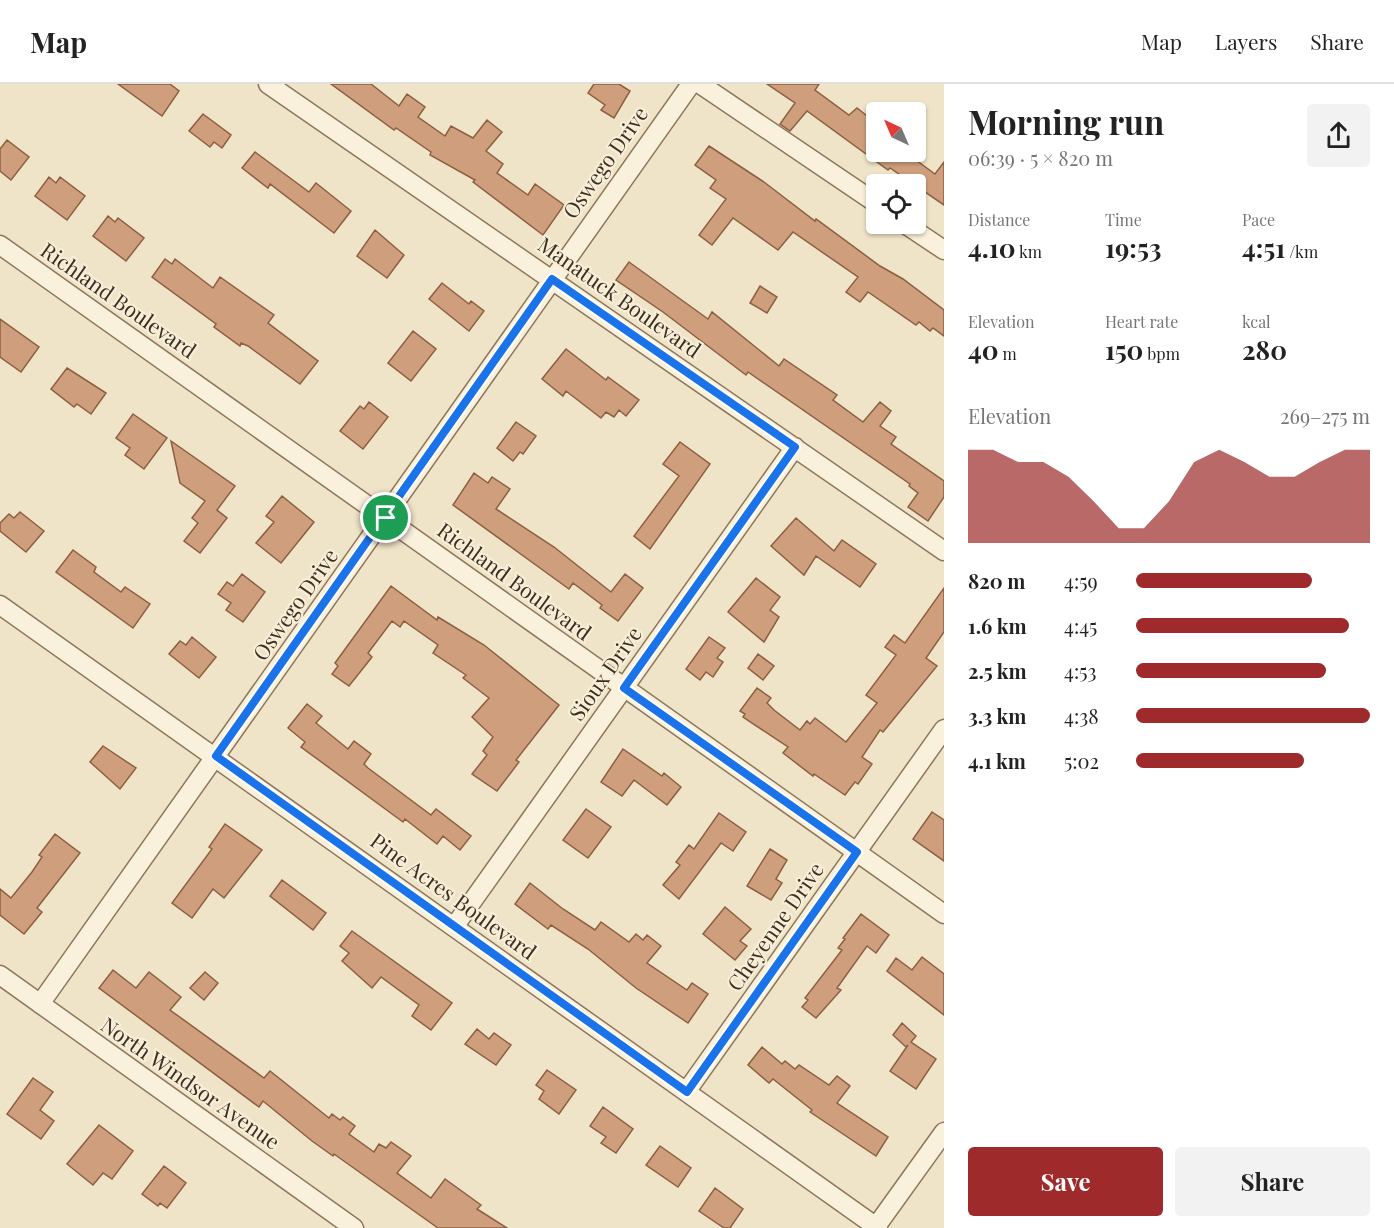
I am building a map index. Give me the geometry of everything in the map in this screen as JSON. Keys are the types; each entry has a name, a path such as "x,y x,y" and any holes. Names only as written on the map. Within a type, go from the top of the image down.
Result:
{"street":[{"name":"Manatuck Boulevard","path":"268,84 944,550"},
{"name":"Oswego Drive","path":"40,1004 691,84"},
{"path":"700,84 866,196"},
{"path":"920,234 944,250"},
{"name":"Richland Boulevard","path":"0,245 944,914"},
{"name":"Sioux Drive","path":"454,927 795,447"},
{"name":"Pine Acres Boulevard","path":"0,605 216,756 876,1228"},
{"name":"Cheyenne Drive","path":"687,1092 944,729"},
{"name":"North Windsor Avenue","path":"0,975 354,1228"},
{"path":"876,1228 944,1132"}],"building":[{"path":"118,84 170,84 179,91 162,116"},
{"path":"331,84 371,84 399,106 407,94 425,107 418,117 445,136 451,126 473,138 487,120 502,132 486,151 503,164 497,173 528,195 535,184 564,205 543,235 473,182 475,180 430,155 431,152 396,128 394,130"},
{"path":"594,84 619,84 630,91 614,118 601,110 605,105 588,93"},
{"path":"767,84 819,84 815,90 849,115 857,108 866,115 866,154 807,111 790,131 780,124 795,103"},
{"path":"203,114 231,135 222,148 214,142 210,147 189,131"},
{"path":"7,140 29,157 11,180 0,171 0,149"},
{"path":"709,146 764,182 880,266 903,279 944,310 944,336 933,328 930,331 919,322 916,325 868,292 860,302 846,292 858,277 793,232 778,250 733,218 712,245 699,235 726,199 710,188 716,180 695,165"},
{"path":"255,152 309,192 316,183 351,211 334,233 270,184 268,188 242,168"},
{"path":"877,162 919,162 935,174 944,162 944,205 926,193 926,174 899,174 890,168 888,170"},
{"path":"49,177 56,183 60,177 85,196 67,220 35,196"},
{"path":"108,216 115,222 118,218 144,238 126,261 93,236"},
{"path":"375,230 404,255 387,278 357,256"},
{"path":"165,259 172,264 175,259 213,288 220,277 274,315 268,323 318,361 300,384 248,346 241,343 240,346 214,327 216,324 152,277"},
{"path":"629,262 708,319 712,312 779,366 784,359 837,395 833,400 863,422 880,402 891,411 880,426 896,437 891,444 944,481 944,497 928,521 908,507 918,493 909,486 910,484 748,372 746,375 663,312 616,280"},
{"path":"442,283 469,304 471,301 484,311 469,331 429,299"},
{"path":"760,286 777,297 767,313 750,303"},
{"path":"0,319 39,347 21,372 0,357"},
{"path":"413,331 436,349 411,381 388,363"},
{"path":"566,349 606,380 608,377 639,400 626,416 619,410 614,417 606,412 601,418 566,391 563,396 542,379"},
{"path":"67,368 106,393 91,414 77,404 74,407 51,389"},
{"path":"369,402 388,417 363,449 340,431 360,406 364,409"},
{"path":"133,414 167,438 144,469 125,455 130,448 116,438"},
{"path":"516,422 536,436 523,454 520,452 513,461 497,448"},
{"path":"171,441 235,486 217,510 227,518 200,553 184,541 198,523 192,518 205,501 180,483"},
{"path":"680,442 710,464 650,549 634,536 679,476 663,464"},
{"path":"474,473 488,483 492,477 510,489 496,509 554,547 611,592 625,574 643,588 618,621 600,608 602,605 573,583 569,589 453,505"},
{"path":"282,496 314,522 281,563 256,543 274,522 266,516"},
{"path":"20,512 44,531 26,552 0,531 0,523 9,514 14,518"},
{"path":"796,518 834,551 842,540 876,564 860,587 816,556 804,575 771,546"},
{"path":"73,550 96,567 94,572 121,592 125,587 150,604 133,628 56,572"},
{"path":"242,574 265,592 243,622 226,610 231,603 218,594 227,582 233,586"},
{"path":"756,578 780,597 770,610 779,617 764,642 728,612"},
{"path":"391,586 437,620 438,617 484,645 559,705 516,760 519,762 497,791 472,774 487,755 483,751 493,737 472,717 489,698 463,678 466,675 433,653 438,645 404,621 400,627 392,621 368,653 372,657 349,686 332,674 338,666 335,663"},
{"path":"944,588 944,632 926,658 937,666 883,732 880,730 862,757 872,764 858,784 855,782 845,795 814,774 813,776 783,753 788,747 743,717 745,714 740,711 757,688 771,698 767,703 774,710 800,730 807,721 810,724 815,718 846,742 877,703 866,695 896,655 885,647 894,635 905,643"},
{"path":"192,637 216,657 199,678 169,654 180,641 186,645"},
{"path":"709,637 725,648 717,658 723,662 713,677 706,672 700,680 686,669"},
{"path":"758,654 774,666 763,680 748,668"},
{"path":"307,704 322,716 316,723 348,749 354,741 371,754 364,764 368,768 431,815 436,809 471,836 460,850 443,836 437,844 405,819 403,822 301,747 305,742 288,728"},
{"path":"103,746 136,768 120,789 90,762"},
{"path":"623,749 662,776 664,773 681,787 667,805 634,780 622,796 601,782"},
{"path":"586,809 611,827 588,858 563,840"},
{"path":"932,812 944,820 944,861 913,839"},
{"path":"719,813 746,832 733,851 721,843 679,899 663,885 680,865 676,862 689,845 694,849"},
{"path":"225,824 262,850 224,898 213,889 192,918 172,903 212,849 209,847"},
{"path":"55,834 80,853 37,908 42,912 24,934 0,915 0,889 11,898 32,872 42,857 39,855"},
{"path":"770,849 787,860 776,879 782,883 771,900 747,886"},
{"path":"282,880 326,913 313,930 270,896"},
{"path":"530,883 595,930 601,922 629,942 636,934 643,940 647,935 661,946 647,963 687,990 692,983 708,994 688,1023 636,988 588,949 551,925 548,929 515,904"},
{"path":"725,907 751,929 740,941 747,946 735,960 703,934"},
{"path":"861,914 889,935 876,953 867,946 837,988 841,990 816,1018 802,1007 808,1000 805,998 842,950 838,948 845,939 843,938"},
{"path":"352,931 452,1003 431,1030 412,1016 419,1005 381,977 372,988 342,961 349,953 340,946"},
{"path":"922,957 944,974 944,1015 887,971 896,958 912,970"},
{"path":"113,970 136,988 149,972 181,997 170,1010 264,1078 270,1071 329,1118 332,1114 340,1120 343,1117 355,1126 349,1134 374,1152 379,1144 386,1148 391,1142 411,1156 397,1173 431,1198 445,1179 481,1205 477,1209 507,1228 438,1228 334,1154 333,1156 312,1141 263,1101 259,1107 99,988"},
{"path":"205,972 218,983 204,1000 190,988"},
{"path":"902,1023 916,1036 911,1042 936,1059 916,1089 890,1071 908,1045 906,1047 893,1035"},
{"path":"477,1029 489,1039 494,1033 511,1045 496,1065 465,1044"},
{"path":"762,1047 782,1064 785,1061 795,1069 799,1065 829,1085 837,1076 850,1086 837,1103 888,1137 876,1156 810,1112 812,1110 773,1079 769,1083 748,1065"},
{"path":"547,1070 576,1090 559,1114 539,1099 544,1091 536,1085"},
{"path":"33,1078 53,1092 40,1110 54,1121 41,1139 7,1114"},
{"path":"603,1107 633,1129 616,1153 601,1143 606,1137 590,1126"},
{"path":"99,1125 133,1151 112,1179 103,1173 93,1185 67,1164"},
{"path":"660,1146 691,1168 678,1187 646,1165"},
{"path":"164,1166 186,1183 167,1208 160,1203 158,1206 142,1194"},
{"path":"715,1188 743,1209 730,1228 724,1228 699,1211"}],"route":[{"path":"552,279 795,447 624,688 857,852 687,1092 216,756 386,518 552,279"}]}
